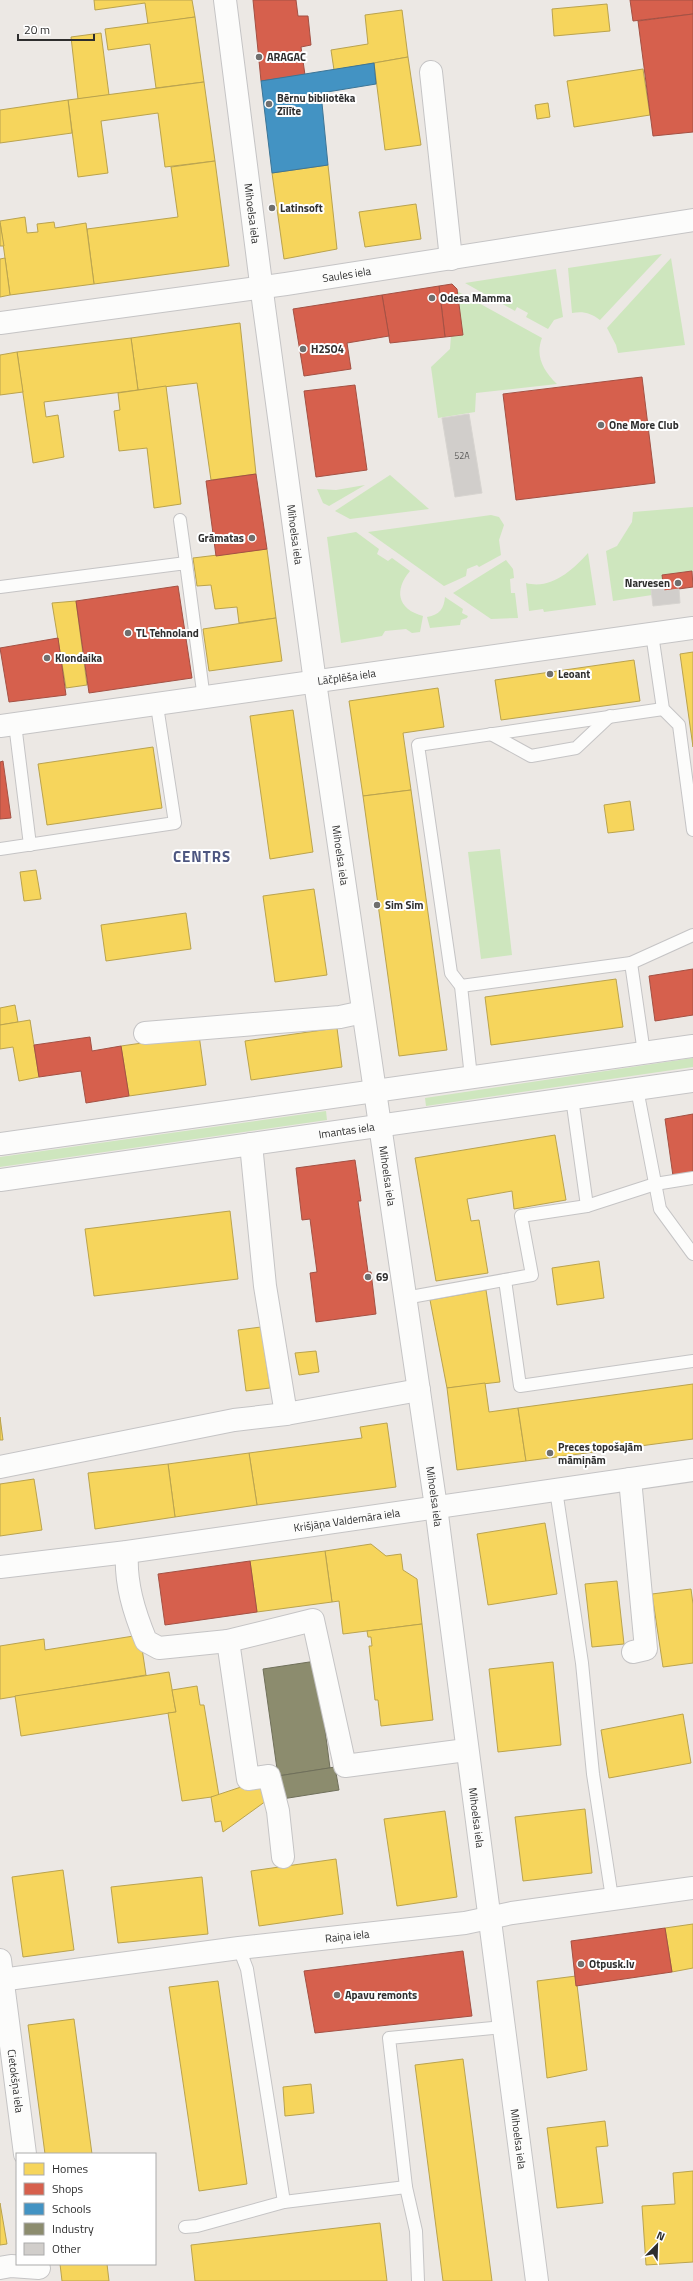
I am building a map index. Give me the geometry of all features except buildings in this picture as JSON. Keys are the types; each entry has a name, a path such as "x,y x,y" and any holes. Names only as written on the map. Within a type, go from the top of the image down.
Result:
{"street":[{"name":"Mihoelsa iela","path":"225,0 261,287 315,682 436,1507 466,1750 537,2281"},
{"path":"431,72 451,259"},
{"name":"Saules iela","path":"0,323 451,259 693,220"},
{"name":"Lāčplēša iela","path":"8,725 157,706 693,628"},
{"path":"145,1033 340,1017 363,1012"},
{"path":"0,1144 693,1046"},
{"name":"Imantas iela","path":"0,1180 693,1081"},
{"path":"251,1144 265,1286 286,1414"},
{"path":"0,1467 234,1420 286,1414 418,1390"},
{"name":"Krišjāņa Valdemāra iela","path":"0,1567 127,1552 693,1470"},
{"path":"630,1479 646,1649 633,1652"},
{"path":"127,1552 126,1572 136,1615 146,1641 159,1648 228,1640 313,1620 345,1766 466,1750"},
{"path":"228,1640 248,1779 269,1776 278,1811 283,1857"},
{"name":"Raiņa iela","path":"1,1973 465,1922 612,1898 693,1888"},
{"name":"Cietokšņa iela","path":"1,1973 25,2153"},
{"path":"0,2268 11,2266 40,2271"}],"lane":[{"path":"180,520 204,699"},
{"path":"0,587 186,563"},
{"path":"652,634 662,709 679,725 693,830"},
{"path":"0,849 175,823 157,706"},
{"path":"471,1077 461,986 451,973 418,745 662,709"},
{"path":"491,734 531,756 576,748 610,716"},
{"path":"8,725 30,845"},
{"path":"461,986 631,963 693,934"},
{"path":"631,963 644,1053"},
{"path":"637,1089 660,1209 693,1254"},
{"path":"572,1098 587,1206"},
{"path":"405,1298 532,1275 521,1216 587,1206 656,1184 693,1178"},
{"path":"505,1280 520,1386 693,1361"},
{"path":"556,1490 582,1663 593,1774 612,1898"},
{"path":"239,1948 247,1970 284,2202"},
{"path":"418,2281 416,2231 406,2187 389,2038 503,2027"},
{"path":"185,2227 197,2226 284,2202 406,2187"}],"green space":[{"path":"662,254 600,320 587,313 572,313 568,268"},
{"path":"671,258 685,345 618,353 616,345 607,328"},
{"path":"556,269 563,317 554,320 548,329 526,317 528,313 517,307 515,311 465,283"},
{"path":"457,291 542,338 539,351 540,357 544,368 557,384 476,393 475,412 438,418 431,367 450,349 451,336 462,335"},
{"path":"390,475 429,509 350,519 335,511"},
{"path":"365,485 329,506 323,503 317,489 336,490"},
{"path":"693,507 693,571 663,575 664,588 651,589 652,595 613,601 606,551 617,546 632,522 633,512"},
{"path":"491,515 499,517 504,525 499,540 501,555 479,567 477,565 467,569 466,576 444,586 368,532"},
{"path":"356,532 379,549 377,554 388,561 392,558 410,571 405,578 400,592 403,604 414,613 423,616 420,632 412,633 406,629 385,631 382,636 341,643 327,537"},
{"path":"588,553 596,605 544,612 543,609 529,611 526,583 544,584 553,581 576,566"},
{"path":"506,560 513,569 514,578 510,579 511,593 515,593 518,618 491,619 453,593"},
{"path":"445,597 463,609 462,613 468,616 467,618 461,620 460,625 430,628 427,617 438,613 444,604"},
{"path":"500,849 512,955 481,959 468,852"},
{"path":"693,1058 693,1067 426,1106 425,1098"},
{"path":"326,1111 327,1120 0,1167 0,1157"}],"place":[{"name":"ARAGAC","path":"259,57"},
{"name":"Bērnu bibliotēka Zīlīte","path":"269,104"},
{"name":"Latinsoft","path":"272,208"},
{"name":"Odesa Mamma","path":"432,298"},
{"name":"H2SO4","path":"303,349"},
{"name":"One More Club","path":"601,425"},
{"name":"Grāmatas","path":"252,538"},
{"name":"Narvesen","path":"678,583"},
{"name":"TL Tehnoland","path":"128,633"},
{"name":"Klondaika","path":"47,658"},
{"name":"Leoant","path":"550,674"},
{"name":"Sim Sim","path":"377,905"},
{"name":"69","path":"368,1277"},
{"name":"Preces topošajām māmiņām","path":"550,1453"},
{"name":"Otpusk.lv","path":"581,1964"},
{"name":"Apavu remonts","path":"337,1995"}],"district":[{"name":"CENTRS","path":"202,857"}]}
